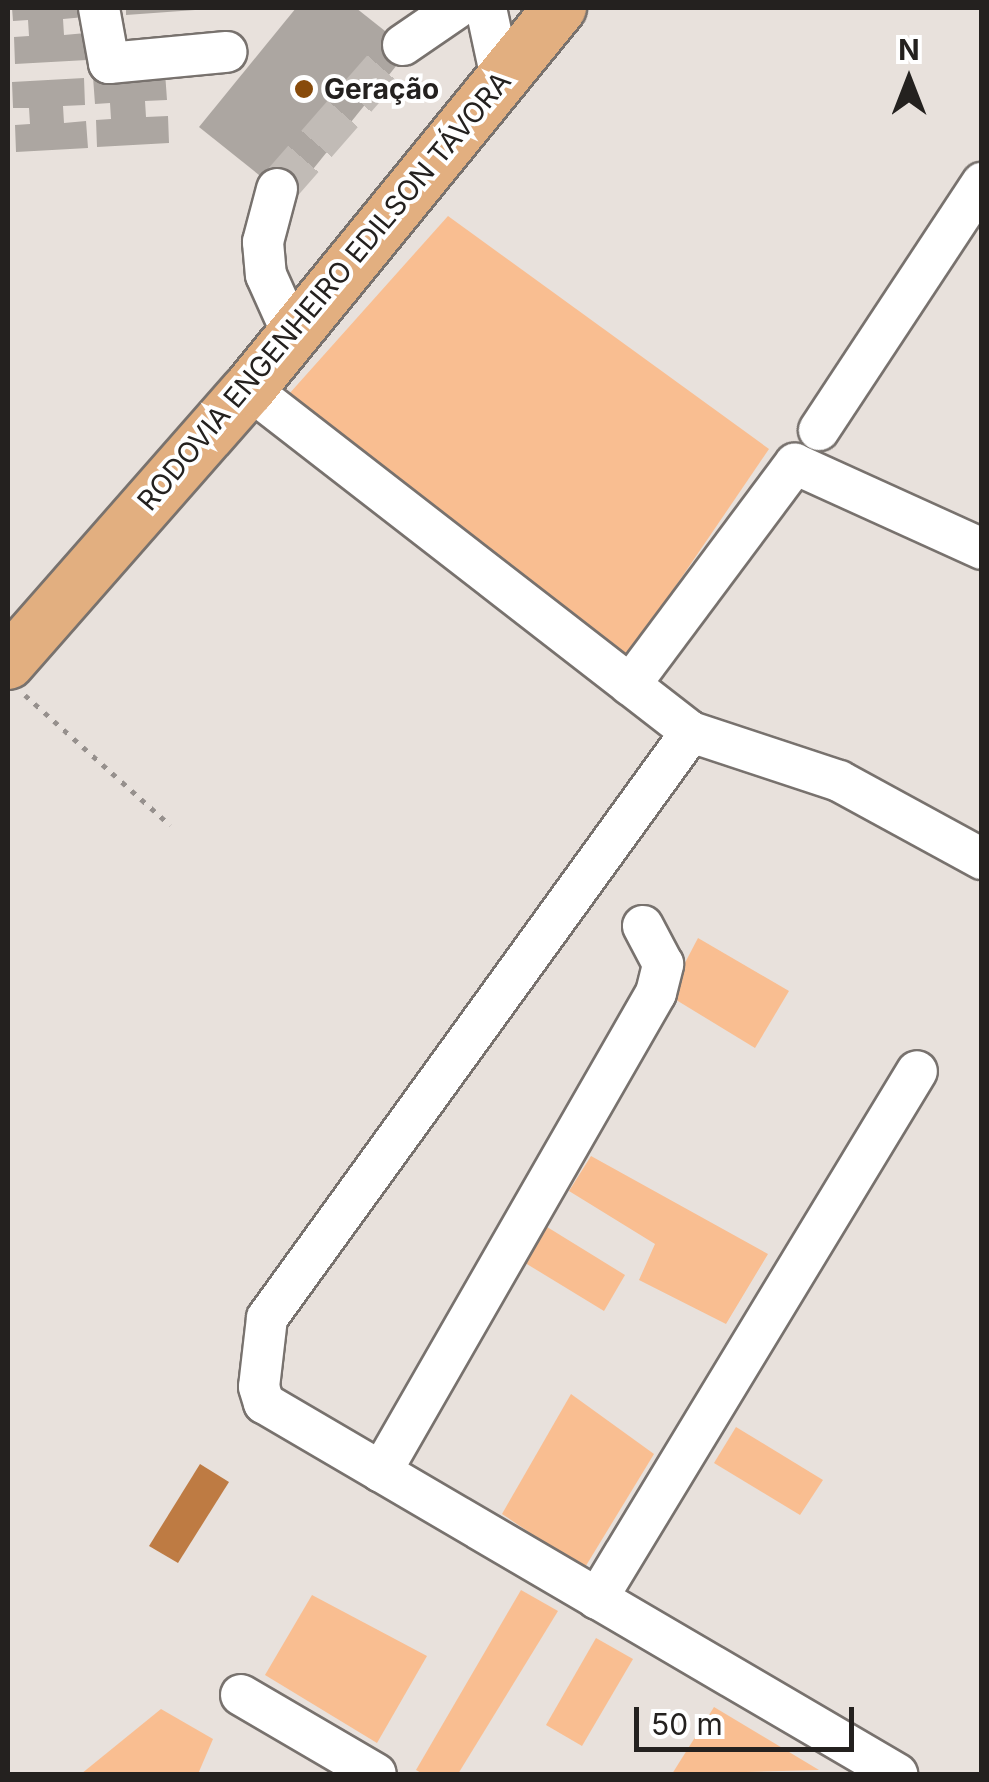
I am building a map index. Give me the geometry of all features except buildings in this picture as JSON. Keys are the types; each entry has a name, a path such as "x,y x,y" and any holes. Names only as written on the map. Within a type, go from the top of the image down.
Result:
{"main road":[{"name":"RODOVIA ENGENHEIRO EDILSON TÁVORA","path":"8,663 249,389 560,8"}],"street":[{"path":"99,8 108,63 226,52"},
{"path":"403,45 457,8"},
{"path":"486,8 501,78"},
{"path":"819,430 982,183"},
{"path":"277,189 266,275 294,335"},
{"path":"249,389 690,732 840,781 982,859"},
{"path":"630,685 795,464 982,549"},
{"path":"690,732 268,1318 256,1370 264,1403 897,1774"},
{"path":"381,1472 656,993 663,964 644,926"},
{"path":"597,1599 917,1071"},
{"path":"240,1695 376,1774"}],"path":[{"path":"8,680 170,825"}],"shaded area":[{"path":"448,216 769,449 628,656 289,394"},
{"path":"698,938 789,991 755,1048 668,995"},
{"path":"591,1156 768,1254 726,1324 639,1280 655,1244 569,1191"},
{"path":"539,1222 625,1275 604,1311 517,1258"},
{"path":"571,1394 654,1454 584,1569 502,1514"},
{"path":"736,1427 823,1480 800,1515 714,1463"},
{"path":"200,1464 229,1482 178,1563 149,1546"},
{"path":"521,1590 558,1611 458,1774 423,1774 416,1770"},
{"path":"312,1595 427,1656 377,1743 265,1675"},
{"path":"596,1638 633,1659 582,1746 546,1725"},
{"path":"714,1707 819,1770 672,1774"},
{"path":"161,1709 213,1739 198,1774 81,1774"}],"tunnel":[{"path":"277,189 403,45"}],"place":[{"name":"Geração","path":"304,89"}]}
